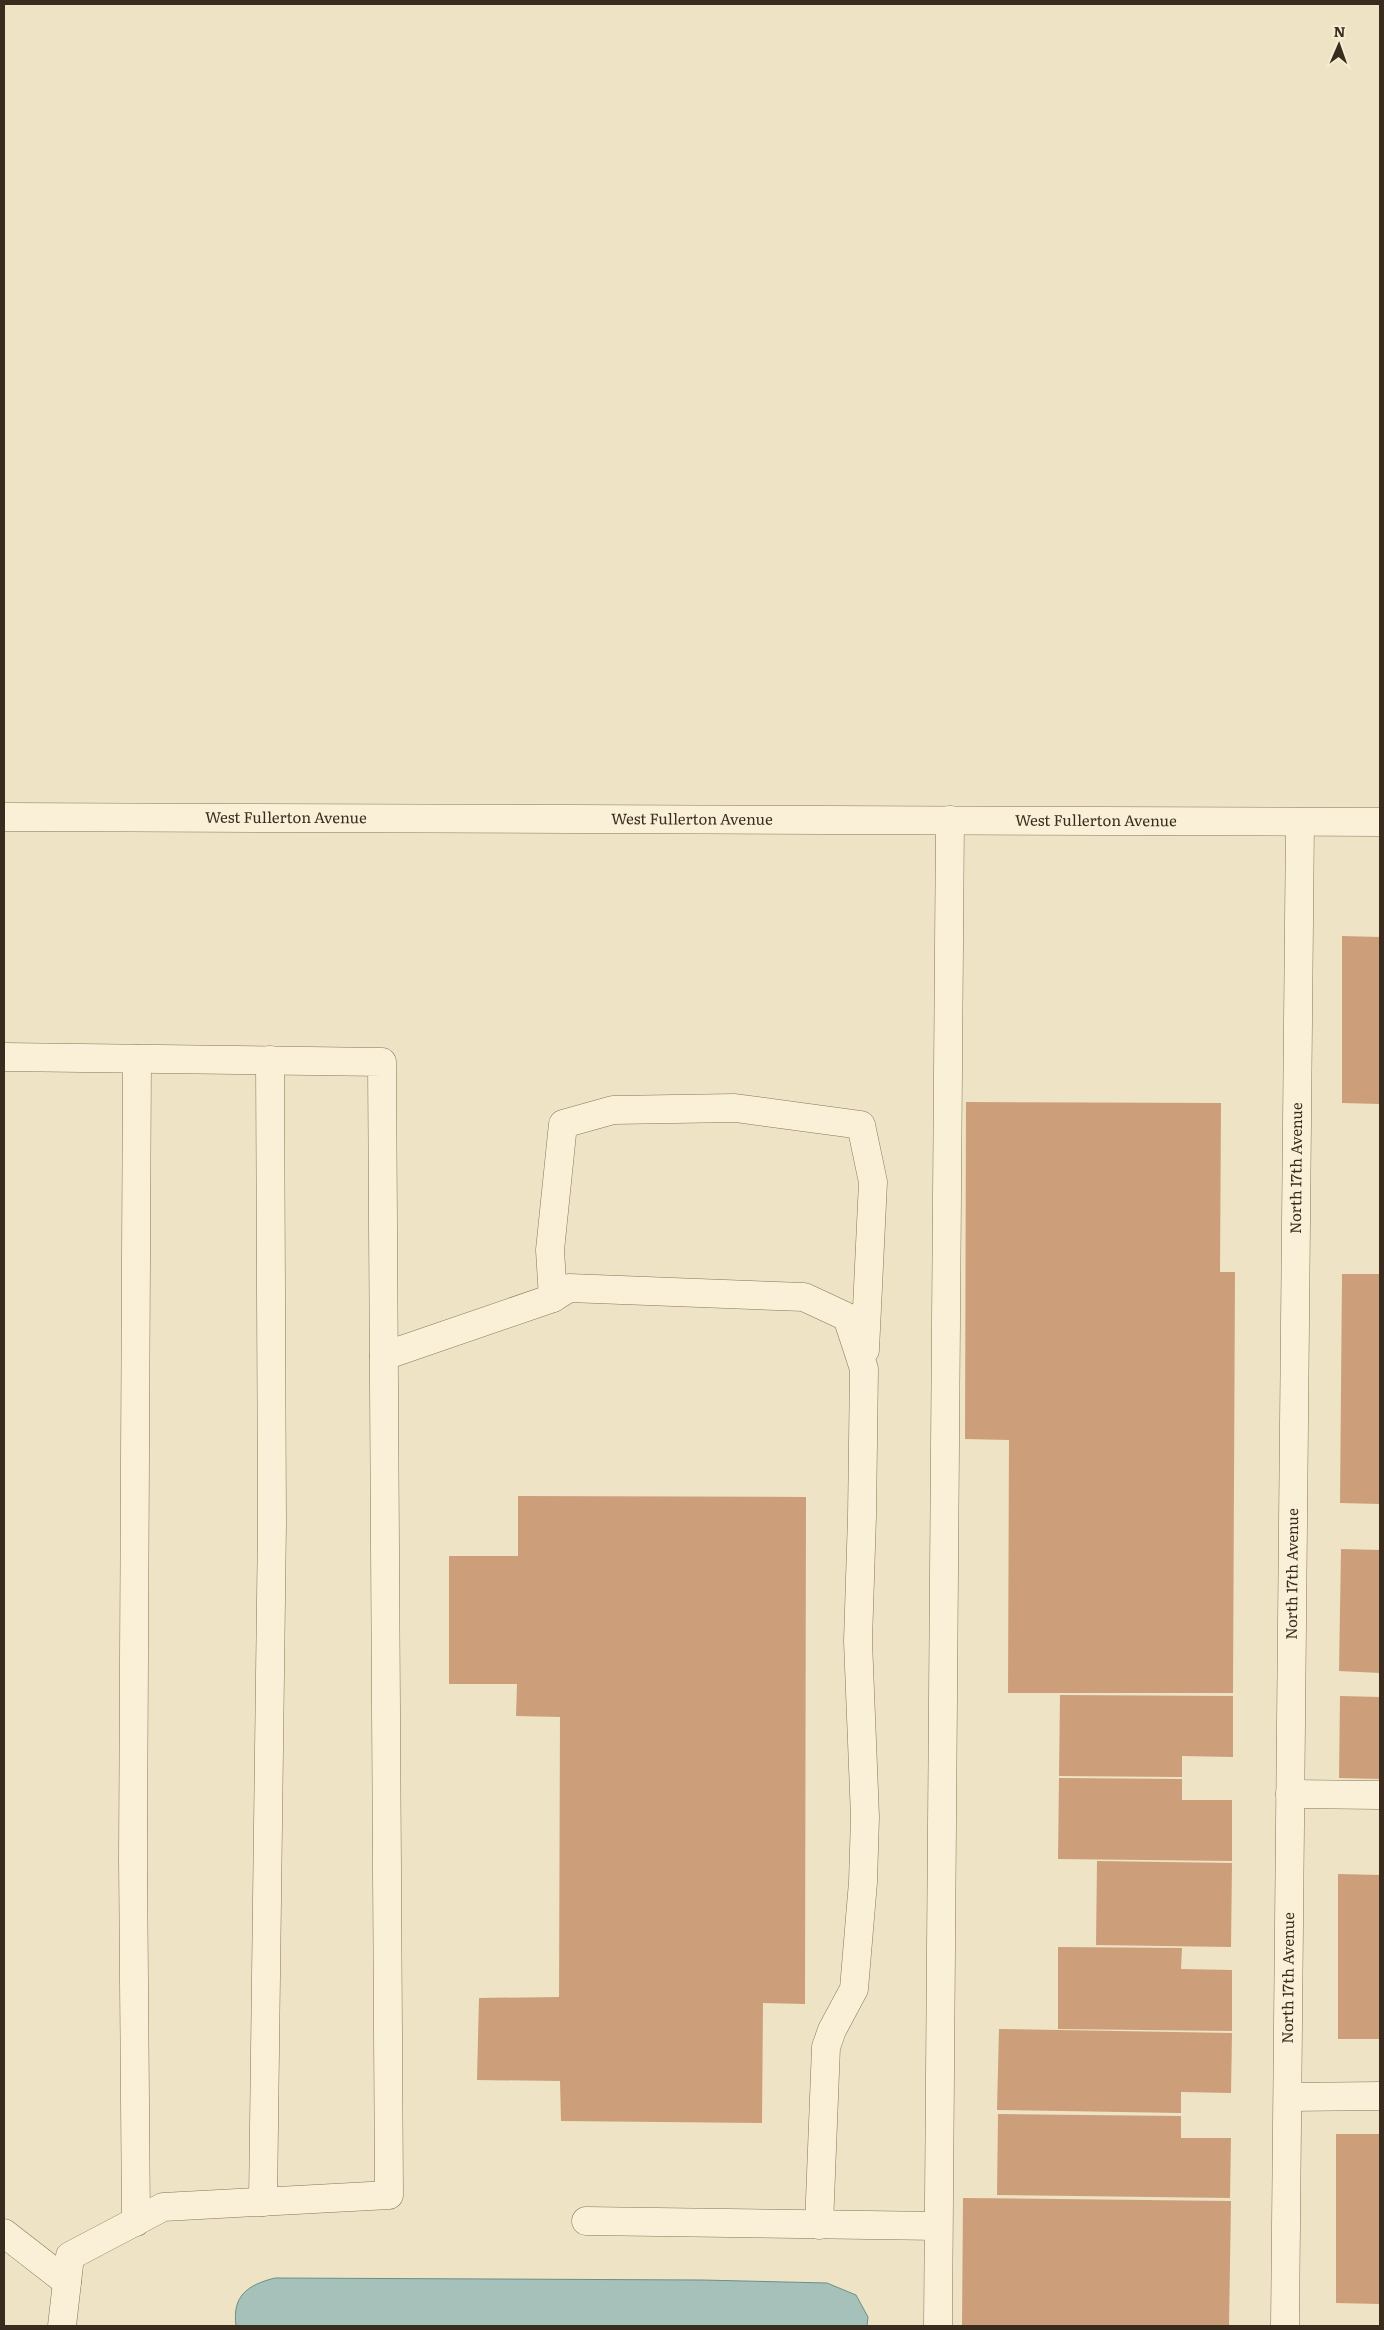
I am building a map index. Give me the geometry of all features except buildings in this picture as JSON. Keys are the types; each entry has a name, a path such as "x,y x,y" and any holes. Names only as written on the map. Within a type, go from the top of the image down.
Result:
{"street":[{"name":"West Fullerton Avenue","path":"4,817 1380,822"},
{"path":"938,2326 950,820"},
{"name":"North 17th Avenue","path":"1285,2326 1300,822"},
{"path":"4,1057 382,1062 388,2195 163,2207 70,2256 62,2326"},
{"path":"136,2222 133,1849 137,1059"},
{"path":"263,2202 272,1524 270,1060"},
{"path":"552,1298 550,1250 563,1124 613,1110 735,1108 861,1125 873,1182 864,1369 858,1641 865,1817 863,1882 854,1989 832,2030 826,2047 820,2225"},
{"path":"384,1356 552,1298 569,1288 804,1297 847,1316 864,1369"},
{"path":"1290,1794 1380,1795"},
{"path":"1288,2097 1380,2096"},
{"path":"586,2222 938,2226"},
{"path":"4,2233 67,2282"}],"water":[{"path":"275,2278 702,2280 827,2283 856,2295 868,2317 867,2326 236,2326 236,2307 243,2293 257,2284"}]}
